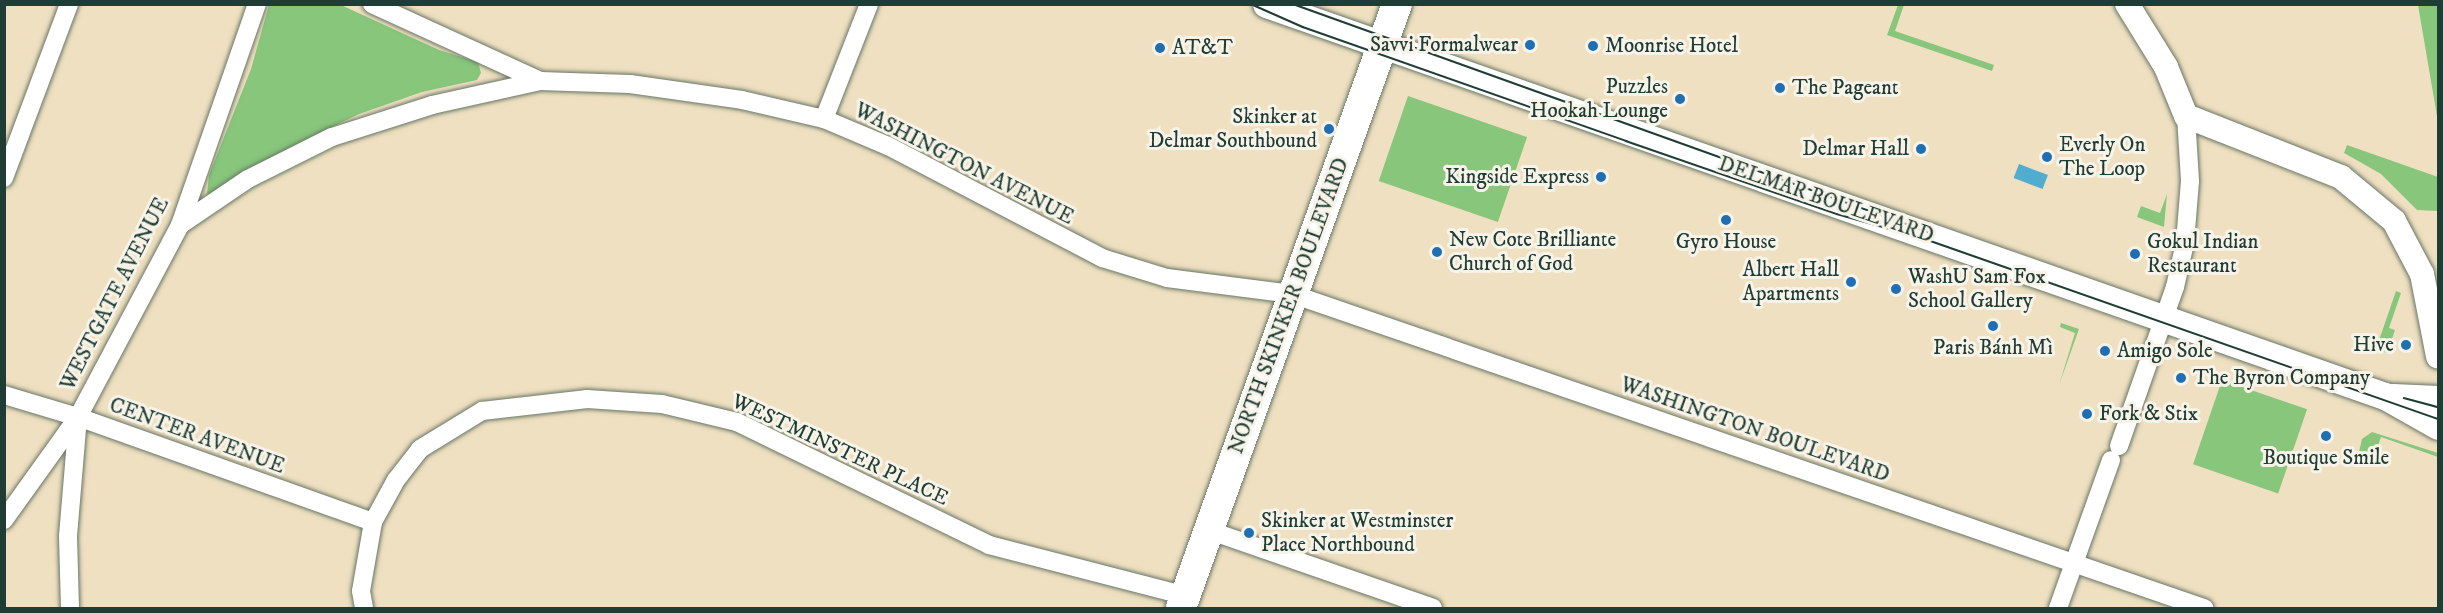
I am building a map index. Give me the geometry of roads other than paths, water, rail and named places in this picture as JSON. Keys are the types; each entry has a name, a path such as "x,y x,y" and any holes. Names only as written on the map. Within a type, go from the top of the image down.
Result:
{"main road":[{"name":"DELMAR BOULEVARD","path":"1266,4 2385,396 2439,426"},
{"name":"NORTH SKINKER BOULEVARD","path":"1184,602 1396,4"},
{"name":"DELMAR BOULEVARD","path":"2385,396 2439,399"}],"street":[{"path":"4,178 69,4"},
{"name":"WESTGATE AVENUE","path":"4,520 78,417 180,225 257,4"},
{"name":"WASHINGTON AVENUE","path":"372,4 540,81"},
{"path":"824,119 869,4"},
{"path":"2058,609 2164,317 2179,270 2189,215 2186,116 2151,38 2127,4"},
{"name":"WASHINGTON AVENUE","path":"180,225 248,179 332,137 432,105 540,81 641,85 742,100 824,119 888,146 1102,258 1167,278 1292,294"},
{"path":"2186,116 2341,177 2375,202 2394,221 2413,252 2429,302 2439,356"},
{"name":"WASHINGTON BOULEVARD","path":"1292,294 2204,609"},
{"name":"CENTER AVENUE","path":"4,394 78,417 372,522"},
{"name":"WESTMINSTER PLACE","path":"372,522 396,480 420,449 482,411 588,399 662,404 737,422 989,545 1184,602"},
{"path":"70,609 68,536 78,417"},
{"path":"364,609 361,591 372,522"},
{"path":"1208,530 1433,609"}],"water":[{"path":"2019,164 2048,175 2043,189 2014,178"}],"tram line":[{"path":"1251,4 1303,27 1626,141 1837,214 1925,239 2438,419"},
{"path":"1293,4 1931,233"},
{"path":"2404,398 2438,407"}],"place":[{"name":"Savvi Formalwear","path":"1530,45"},
{"name":"Moonrise Hotel","path":"1593,46"},
{"name":"AT&T","path":"1160,48"},
{"name":"The Pageant","path":"1780,88"},
{"name":"Puzzles Hookah Lounge","path":"1680,99"},
{"name":"Skinker at Delmar Southbound","path":"1329,129"},
{"name":"Delmar Hall","path":"1921,149"},
{"name":"Everly On The Loop","path":"2047,157"},
{"name":"Kingside Express","path":"1601,177"},
{"name":"Gyro House","path":"1726,220"},
{"name":"New Cote Brilliante Church of God","path":"1437,252"},
{"name":"Gokul Indian Restaurant","path":"2135,254"},
{"name":"Albert Hall Apartments","path":"1851,282"},
{"name":"WashU Sam Fox School Gallery","path":"1896,289"},
{"name":"Paris Bánh Mì","path":"1993,326"},
{"name":"Hive","path":"2406,345"},
{"name":"Amigo Sole","path":"2105,351"},
{"name":"The Byron Company","path":"2181,378"},
{"name":"Fork & Stix","path":"2087,414"},
{"name":"Boutique Smile","path":"2326,436"},
{"name":"Skinker at Westminster Place Northbound","path":"1249,533"}]}
